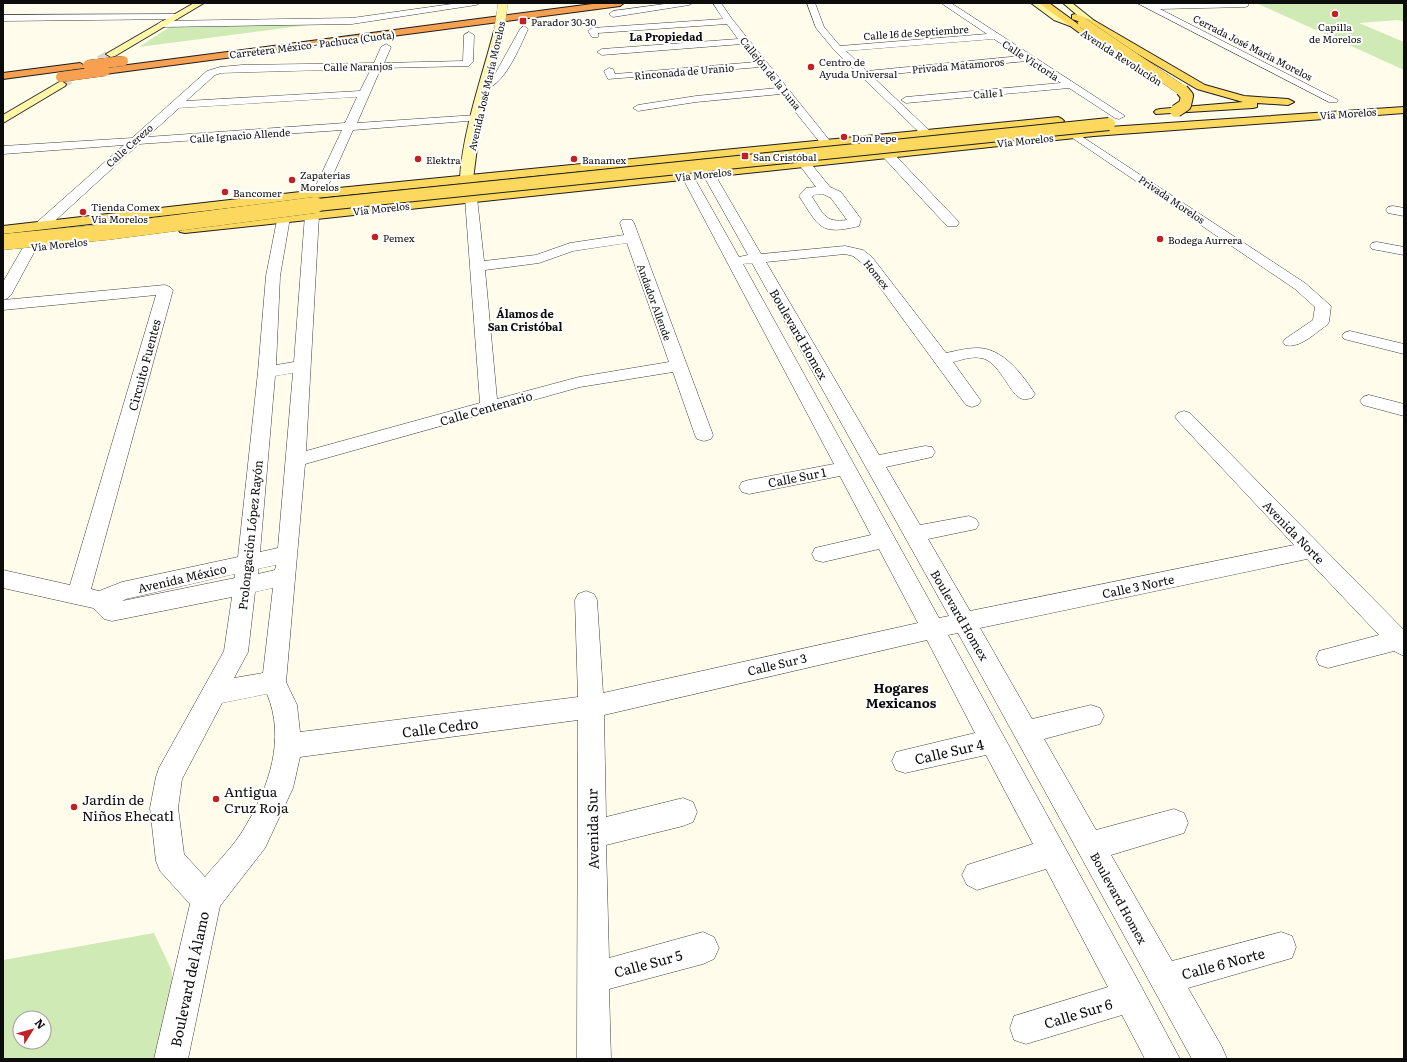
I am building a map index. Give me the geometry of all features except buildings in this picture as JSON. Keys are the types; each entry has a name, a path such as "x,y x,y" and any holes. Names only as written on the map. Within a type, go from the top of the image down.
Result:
{"highway":[{"name":"Carretera México - Pachuca (Cuota)","path":"3,76 568,3"},
{"name":"Carretera México - Pachuca (Cuota)","path":"3,84 61,80 105,71 620,3"}],"main road":[{"path":"111,54 200,3"},
{"name":"Avenida José María Morelos","path":"471,198 466,179 476,118 499,31 503,3"},
{"path":"1035,3 1057,18 1080,22 1201,86 1243,99 1288,102"},
{"name":"Avenida Revolución","path":"1043,3 1080,22"},
{"name":"Avenida Revolución","path":"1056,3 1172,89 1203,108"},
{"path":"3,242 107,232 317,205 1151,120 1176,112 1185,105 1187,96 1180,88 1080,22 1067,3"},
{"path":"3,120 61,80"},
{"path":"1172,89 1238,106 1296,117"},
{"name":"Vía Morelos","path":"1149,113 1288,102 1348,99"},
{"name":"Vía Morelos","path":"3,250 283,218 1075,134 1404,110"},
{"name":"Vía Morelos","path":"3,230 318,194 926,133 1134,115"},
{"path":"1057,121 1075,134"}],"street":[{"path":"162,24 352,21 476,3"},
{"path":"612,14 689,3"},
{"name":"Callejón de la Luna","path":"717,3 762,64 785,90 826,143"},
{"path":"811,3 820,28 838,49 926,133"},
{"name":"Calle Victoria","path":"945,3 1070,86 1119,116"},
{"path":"1207,4 1227,15"},
{"path":"1145,5 1245,4"},
{"name":"Cerrada José María Morelos","path":"1145,5 1333,100"},
{"path":"3,18 175,17"},
{"path":"595,35 592,31 729,21"},
{"path":"485,86 498,78 524,29"},
{"name":"Calle Naranjos","path":"220,70 242,68 466,64 469,35"},
{"name":"Calle 16 de Septiembre","path":"838,49 995,36"},
{"path":"602,52 745,41"},
{"path":"318,194 386,47"},
{"name":"Privada Matamoros","path":"864,74 1027,58"},
{"name":"Rinconada de Uranio","path":"609,71 612,77 762,64"},
{"name":"Calle Cerezo","path":"41,226 174,105 211,73 220,70"},
{"name":"Calle 1","path":"906,100 1070,86"},
{"path":"638,108 694,95 785,90"},
{"path":"174,105 363,94"},
{"name":"Calle Ignacio Allende","path":"3,150 348,128 476,118"},
{"name":"Privada Morelos","path":"1075,134 1300,286 1323,306 1320,322 1291,342"},
{"path":"887,154 952,223"},
{"path":"804,163 825,190"},
{"path":"790,165 811,191"},
{"name":"Boulevard Homex","path":"698,174 744,260 791,366 1163,1059"},
{"path":"825,190 836,194 854,219 854,223 834,226 822,222 806,198 806,194 811,191 825,190"},
{"name":"Avenida José María Morelos","path":"471,198 489,407"},
{"path":"206,899 255,838 279,788 289,746 284,705 274,682 288,554 296,460 312,215"},
{"name":"Prolongación López Rayón","path":"206,899 170,861 164,808 169,776 236,652 248,563 267,372 273,276 283,218"},
{"name":"Andador Allende","path":"627,223 704,435"},
{"path":"477,266 539,259 570,247 632,238"},
{"path":"1377,246 1404,251"},
{"path":"3,295 30,247"},
{"name":"Homex","path":"744,260 845,250 858,253 867,260 972,401"},
{"name":"Boulevard Homex","path":"744,260 815,362 964,622 1210,1059"},
{"name":"Circuito Fuentes","path":"3,305 165,290 78,596"},
{"path":"1350,336 1404,350"},
{"path":"942,359 978,353 988,354 997,360 1026,394"},
{"path":"791,366 815,362"},
{"path":"267,372 303,366"},
{"name":"Calle Centenario","path":"296,460 579,382 678,366"},
{"path":"1369,400 1404,410"},
{"name":"Avenida Norte","path":"1184,417 1401,643"},
{"path":"873,462 925,452"},
{"name":"Calle Sur 1","path":"748,487 846,468"},
{"path":"914,534 969,524"},
{"path":"823,554 885,540"},
{"name":"Calle 3 Norte","path":"964,622 1312,550"},
{"name":"Avenida México","path":"3,579 100,600 122,591 288,554"},
{"name":"Avenida México","path":"100,600 112,612 285,577"},
{"name":"Avenida Sur","path":"586,600 591,707 594,1059"},
{"name":"Calle Sur 3","path":"591,707 964,622"},
{"path":"1328,658 1401,643"},
{"path":"215,693 274,682"},
{"name":"Calle Cedro","path":"289,746 591,707"},
{"path":"1026,732 1091,716"},
{"name":"Calle Sur 4","path":"905,761 993,741"},
{"path":"592,834 683,812"},
{"path":"1090,846 1174,823"},
{"path":"977,875 1053,853"},
{"name":"Boulevard del Álamo","path":"171,1059 206,899"},
{"name":"Calle 6 Norte","path":"1165,979 1281,947"},
{"name":"Calle Sur 5","path":"593,978 703,948"},
{"name":"Calle Sur 6","path":"1026,1028 1130,997"}],"green space":[{"path":"1256,3 1404,3 1404,22 1398,20 1359,23 1404,42 1404,70"},
{"path":"324,23 139,47 171,26"},
{"path":"154,933 171,969 176,1002 159,1059 3,1059 3,960"}],"tunnel":[{"path":"61,84 111,54"}],"place":[{"name":"Capilla de Morelos","path":"1335,14"},
{"name":"Parador 30-30","path":"523,21"},
{"name":"Centro de Ayuda Universal","path":"811,67"},
{"name":"Don Pepe","path":"844,137"},
{"name":"San Cristóbal","path":"745,156"},
{"name":"Elektra","path":"418,159"},
{"name":"Banamex","path":"574,159"},
{"name":"Zapaterías Morelos","path":"292,180"},
{"name":"Bancomer","path":"225,192"},
{"name":"Tienda Comex Via Morelos","path":"83,212"},
{"name":"Pemex","path":"375,237"},
{"name":"Bodega Aurrera","path":"1160,239"},
{"name":"Antigua Cruz Roja","path":"216,799"},
{"name":"Jardín de Niños Ehecatl","path":"74,807"}],"district":[{"name":"La Propiedad","path":"666,36"},
{"name":"Álamos de San Cristóbal","path":"525,319"},
{"name":"Hogares Mexicanos","path":"901,694"}]}
